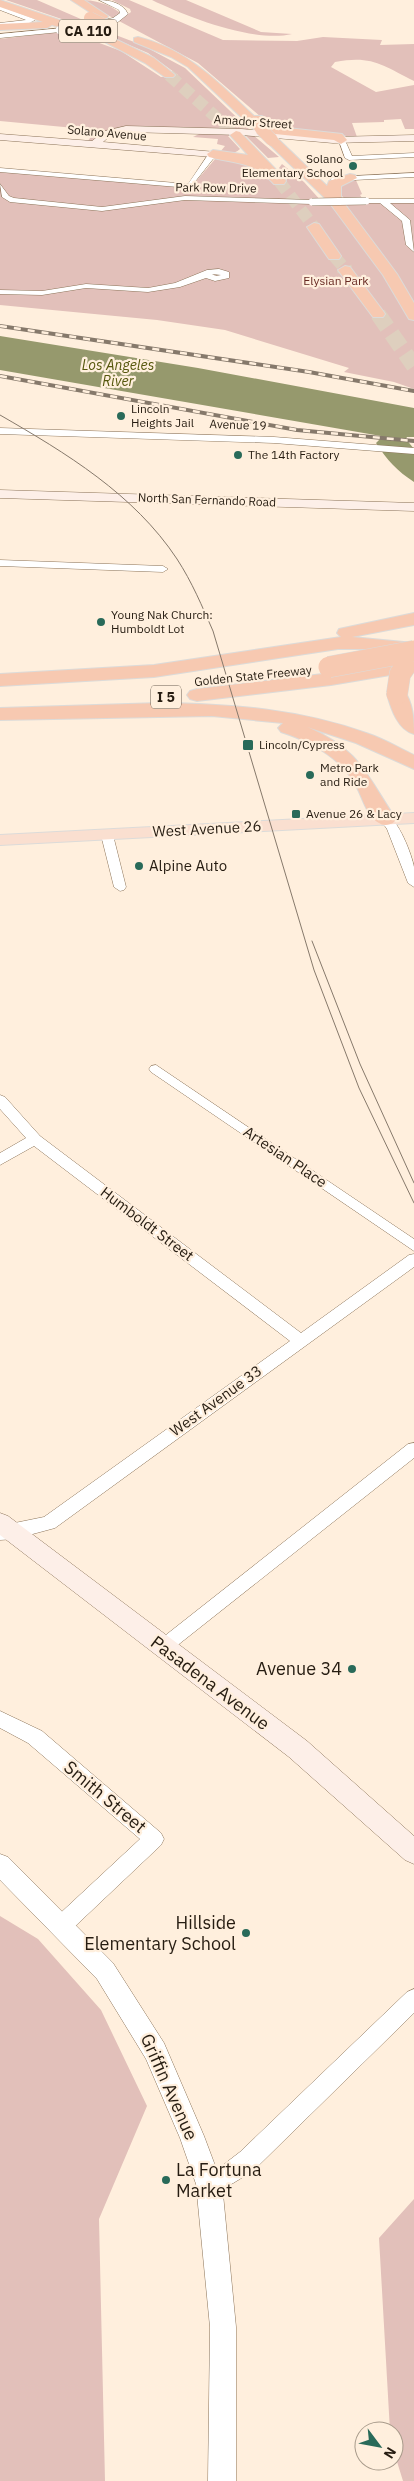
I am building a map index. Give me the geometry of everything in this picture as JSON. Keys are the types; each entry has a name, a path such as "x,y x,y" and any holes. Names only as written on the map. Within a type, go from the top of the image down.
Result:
{"highway":[{"name":"CA 110","path":"0,3 109,38 138,53 169,75"},
{"name":"CA 110","path":"74,5 89,21 121,28 175,55 203,74 334,199 390,274 414,316"},
{"path":"74,5 103,16 121,28 175,55"},
{"path":"0,26 61,26 138,53"},
{"path":"0,36 21,29"},
{"path":"240,108 275,130 338,137 341,140"},
{"path":"213,154 240,152 243,150 239,138 279,181"},
{"path":"213,154 247,159 268,169"},
{"path":"334,199 334,184 350,178"},
{"path":"314,227 334,256"},
{"path":"345,270 378,314"},
{"path":"390,274 414,306"},
{"path":"116,673 256,651 414,619"},
{"path":"0,680 116,673 204,664 305,648 366,646 388,648 414,652 400,674 397,694 402,712 414,728"},
{"name":"Golden State Freeway","path":"0,690 114,688 330,673 414,652"},
{"name":"Golden State Freeway","path":"0,703 137,699 330,673 414,664"},
{"path":"0,714 210,708 266,712 343,729 378,744 414,763"},
{"path":"58,713 232,717 266,722 293,729 317,740 346,759 356,770 377,810 386,819"}],"main road":[{"name":"Amador Street","path":"94,145 108,134 126,129 226,131 341,140 414,138"},
{"name":"Solano Avenue","path":"0,137 213,154"},
{"name":"North San Fernando Road","path":"0,494 414,507"},
{"name":"West Avenue 26","path":"0,840 414,818"},
{"name":"Pasadena Avenue","path":"5,1529 298,1749 414,1852"}],"street":[{"path":"0,36 60,30 89,21 115,20 124,14 122,9 103,0"},
{"path":"0,8 32,19 21,29"},
{"path":"0,26 36,32"},
{"path":"341,140 349,158 414,156"},
{"path":"0,171 190,186 213,154"},
{"path":"334,178 414,175"},
{"path":"0,186 6,197 13,200 66,206"},
{"name":"Park Row Drive","path":"66,206 102,209 169,199 200,198 312,202 414,201"},
{"path":"382,201 406,220 410,246 414,250"},
{"path":"0,203 66,206"},
{"path":"0,292 42,292 86,286 148,290 177,285 206,275"},
{"name":"Avenue 19","path":"0,431 274,440 414,451"},
{"path":"0,563 163,569"},
{"path":"386,819 393,828 414,883"},
{"path":"107,834 120,887"},
{"name":"Artesian Place","path":"156,1069 414,1246"},
{"name":"Humboldt Street","path":"0,1100 34,1139 300,1340"},
{"path":"0,1160 34,1139"},
{"name":"West Avenue 33","path":"5,1529 49,1523 300,1340 411,1265"},
{"path":"163,1647 414,1448"},
{"name":"Smith Street","path":"0,1719 35,1737 154,1839 62,1926"},
{"name":"Griffin Avenue","path":"0,1864 105,1971 155,2051 192,2136 208,2184 223,2327 222,2481"},
{"path":"208,2184 231,2173 248,2160 414,1999"}],"green space":[{"path":"6,0 37,0 90,23 79,25"},
{"path":"80,0 105,4 119,12 119,15 113,18"},
{"path":"112,0 129,0 223,40 297,41 323,37 382,40 380,45 414,44 414,81 385,66 368,61 348,60 335,62 331,67 376,92 414,85 414,129 405,129 401,119 384,120 384,122 352,123 357,137 275,129 198,63 119,21 131,12 130,9"},
{"path":"152,0 186,0 261,32 292,34 277,36 240,32 202,21"},
{"path":"92,26 142,45 185,68 249,129 129,128 94,142 87,142 96,130 0,121 0,39 67,31 121,51 161,77 178,75 148,53 87,27"},
{"path":"201,133 240,134 228,136 240,149 233,153 220,152 225,146 217,144 218,139 193,137"},
{"path":"245,135 253,135 279,157 268,158"},
{"name":"Elysian Park","path":"216,158 249,162 272,181 287,180 279,168 282,164 304,182 323,203 414,202 414,389 394,382 344,372 349,368 225,330 157,320 0,305 0,172 191,187"},
{"path":"355,178 362,198 346,200 340,194 337,185"},
{"path":"0,1916 38,1939 101,2010 147,2106 99,2219 105,2481 0,2481"},
{"path":"414,2199 414,2481 403,2481 400,2471 404,2471 404,2421 389,2421 379,2238"}],"water":[{"name":"Los Angeles River","path":"0,336 198,368 414,408 414,437 407,437 406,439 414,449 414,482 397,469 380,449 376,443 381,436 0,370"}],"tunnel":[{"path":"169,75 236,135"},
{"path":"279,181 314,227"},
{"path":"334,256 345,269"},
{"path":"378,314 414,366"}],"tram line":[{"path":"0,415 74,460 120,495 160,536 177,559 192,585 213,631 314,970 359,1088 414,1203"},
{"path":"312,941 360,1064 414,1183"}],"railway":[{"path":"0,326 309,372 414,391"},
{"path":"0,376 297,430 414,441"}],"place":[{"name":"Solano Elementary School","path":"353,166"},
{"name":"Lincoln Heights Jail","path":"121,416"},
{"name":"The 14th Factory","path":"238,455"},
{"name":"Young Nak Church: Humboldt Lot","path":"101,622"},
{"name":"Lincoln/Cypress","path":"248,745"},
{"name":"Metro Park and Ride","path":"310,775"},
{"name":"Avenue 26 & Lacy","path":"296,814"},
{"name":"Alpine Auto","path":"139,866"},
{"name":"Avenue 34","path":"352,1669"},
{"name":"Hillside Elementary School","path":"246,1933"},
{"name":"La Fortuna Market","path":"166,2180"}]}
